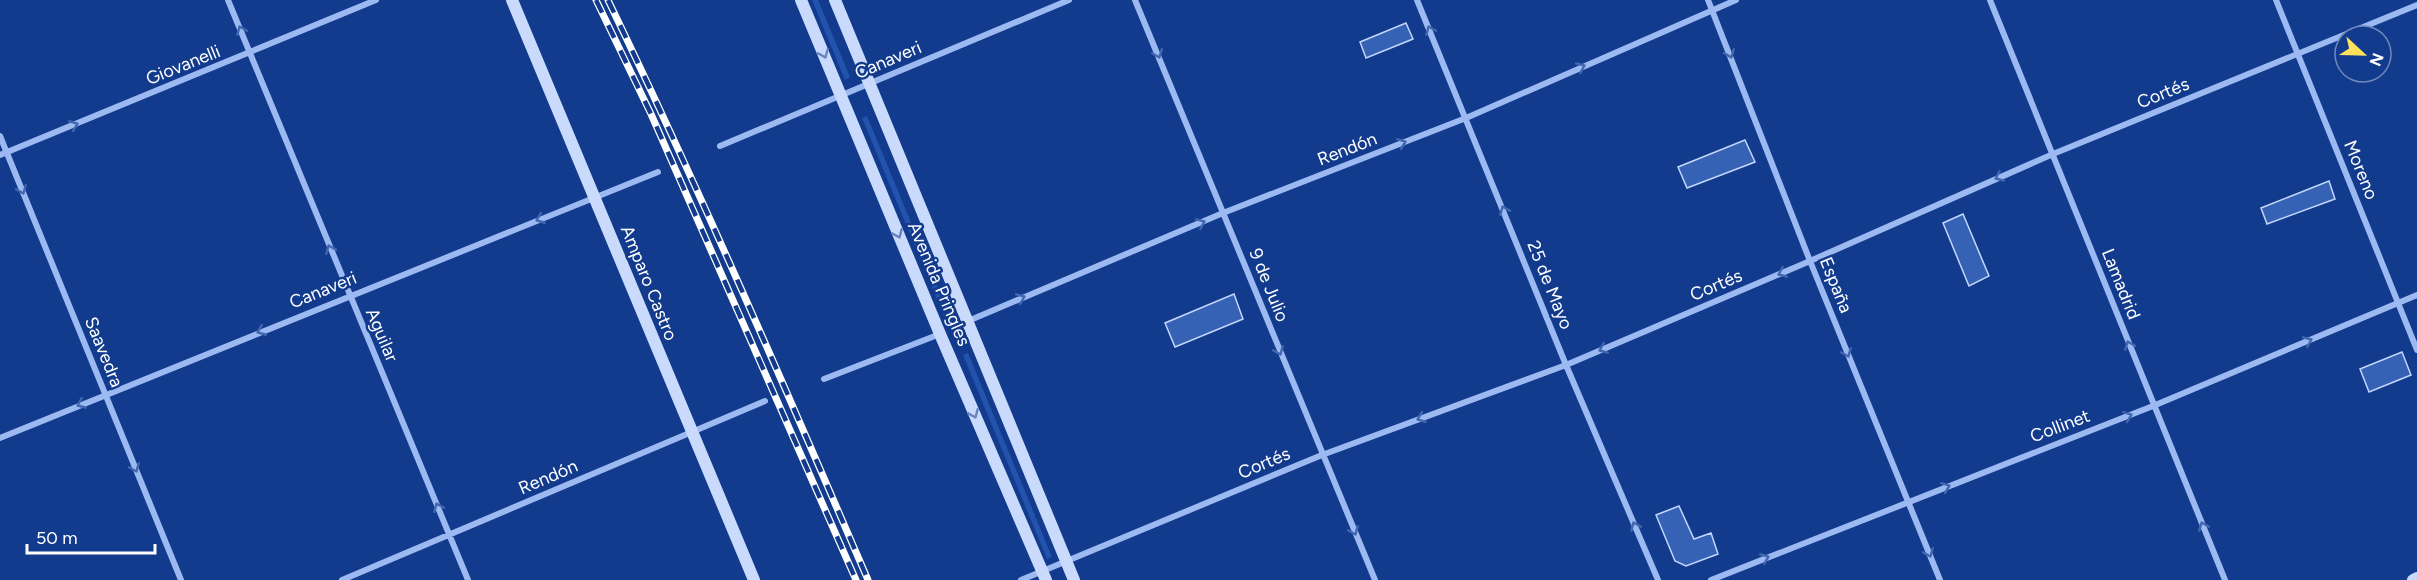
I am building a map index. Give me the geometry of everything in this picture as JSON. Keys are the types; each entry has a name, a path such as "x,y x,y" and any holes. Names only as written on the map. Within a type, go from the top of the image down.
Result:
{"main road":[{"name":"Amparo Castro","path":"512,0 754,580"},
{"name":"Avenida Pringles","path":"801,0 940,334 1044,575"},
{"name":"Avenida Pringles","path":"835,0 1074,580"}],"street":[{"name":"Aguilar","path":"228,0 468,580"},
{"name":"Giovanelli","path":"3,154 376,0"},
{"name":"Canaveri","path":"720,146 1068,0"},
{"name":"9 de Julio","path":"1135,0 1375,580"},
{"name":"25 de Mayo","path":"1418,0 1566,364 1658,580"},
{"name":"España","path":"1708,0 1810,261 1940,580"},
{"name":"Rendón","path":"967,321 1223,213 1467,118 1736,0"},
{"name":"Lamadrid","path":"1990,0 2225,580"},
{"name":"Moreno","path":"2276,0 2417,350"},
{"name":"Cortés","path":"1022,580 1044,575 1066,561 1322,455 1566,364 1810,261 2053,154 2417,5"},
{"name":"Saavedra","path":"0,136 3,154 181,580"},
{"name":"Canaveri","path":"0,438 658,172"},
{"name":"Collinet","path":"1711,580 2154,406 2417,295"},
{"path":"824,380 940,334"},
{"name":"Rendón","path":"342,580 692,434 765,401"}],"shaded area":[{"path":"812,0 818,0 850,77 845,80"},
{"path":"867,116 951,319 946,321 862,118"},
{"path":"968,353 1052,557 1047,559 963,355"}],"building":[{"path":"1406,23 1413,39 1366,58 1360,42"},
{"path":"1745,140 1755,162 1687,188 1678,167"},
{"path":"2329,181 2335,199 2267,224 2261,208"},
{"path":"1963,214 1989,276 1969,286 1943,223"},
{"path":"1234,294 1243,319 1175,347 1165,323"},
{"path":"2402,352 2411,375 2369,392 2360,369"},
{"path":"1679,506 1694,539 1711,533 1718,554 1686,566 1675,561 1656,515"}],"railway":[{"path":"596,0 651,114 856,580"},
{"path":"608,0 709,216 868,580"}]}
